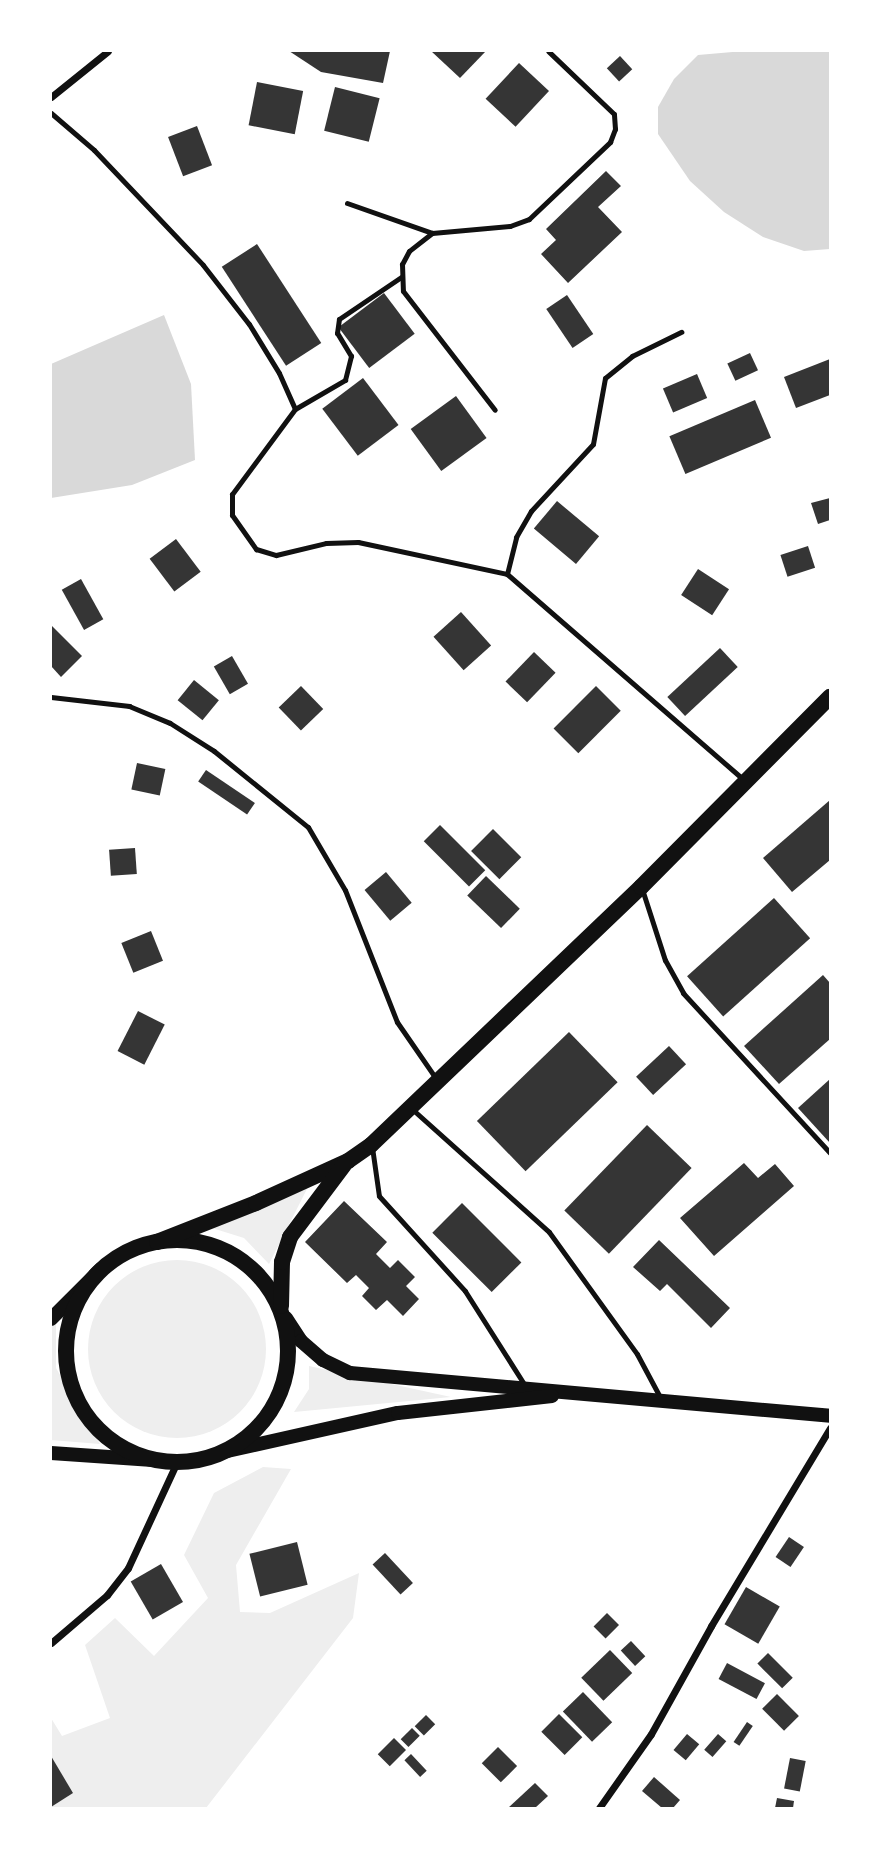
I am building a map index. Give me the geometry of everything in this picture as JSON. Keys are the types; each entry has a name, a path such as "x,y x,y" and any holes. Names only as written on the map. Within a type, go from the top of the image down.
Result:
{"main road":[{"path":"51,1319 101,1269 127,1252 204,1226 348,1161 371,1145 412,1109 641,887 830,697"},
{"path":"223,1452 251,1433 286,1379 290,1350 284,1312 282,1262 290,1237 348,1161"},
{"path":"157,1242 195,1242 231,1254 258,1272 301,1342 323,1360 350,1373 830,1416"},
{"path":"101,1269 81,1293 69,1321 65,1350 69,1381 81,1409 100,1432 125,1450 153,1460"},
{"path":"51,1453 177,1462 398,1413 577,1392"}],"street":[{"path":"51,97 108,51"},
{"path":"599,1808 651,1734 710,1626 830,1428"},
{"path":"51,1643 107,1595 128,1568 177,1462"}],"lane":[{"path":"347,203 432,233 510,226 529,219 610,142 614,114 548,51"},
{"path":"51,113 94,150 203,265 249,324 295,409"},
{"path":"432,233 409,251 401,277 402,291 495,410"},
{"path":"401,277 339,319 337,333 351,356 345,380 295,409 232,494 232,515 256,549 275,555 358,542 507,574 747,782"},
{"path":"507,574 516,537 531,511 593,444 605,377 632,356 681,332"},
{"path":"51,697 129,706 170,723 214,751 308,827 345,890 397,1022 439,1083"},
{"path":"641,887 665,960 683,993 830,1153"},
{"path":"412,1109 549,1233 595,1291 661,1399"},
{"path":"371,1145 379,1196 465,1291 526,1387"}],"shaded area":[{"path":"744,51 830,51 830,249 804,251 763,237 724,212 690,181 658,134 658,107 674,79 698,55"},
{"path":"164,315 191,384 195,460 132,485 51,498 51,364"},
{"path":"311,1181 269,1264 244,1238 212,1228"},
{"path":"177,1260 211,1266 240,1286 260,1315 266,1349 260,1383 240,1412 211,1432 177,1438 143,1432 114,1412 94,1383 88,1349 94,1315 114,1286 143,1266"},
{"path":"56,1316 56,1368 100,1444 51,1440 51,1320"},
{"path":"309,1366 451,1397 294,1412 309,1389"},
{"path":"263,1467 291,1469 236,1565 240,1612 270,1613 359,1573 353,1618 206,1808 51,1808 51,1718 62,1736 110,1718 85,1645 115,1618 154,1656 208,1598 184,1555 214,1493"}],"building":[{"path":"289,51 390,51 383,83 321,72"},
{"path":"431,51 486,51 460,78"},
{"path":"620,56 632,69 619,81 607,68"},
{"path":"519,63 549,91 516,127 486,99"},
{"path":"257,82 303,91 295,134 249,125"},
{"path":"335,87 380,98 369,142 324,131"},
{"path":"197,126 212,165 183,176 168,137"},
{"path":"606,171 621,186 598,207 622,232 568,283 541,254 556,240 546,229"},
{"path":"257,244 321,343 286,366 222,267"},
{"path":"384,293 415,334 369,368 338,327"},
{"path":"567,295 593,334 573,348 546,309"},
{"path":"750,353 758,370 735,381 727,364"},
{"path":"830,359 830,395 796,408 784,377"},
{"path":"697,374 707,398 673,412 663,388"},
{"path":"363,378 399,425 358,456 322,409"},
{"path":"456,396 487,438 441,471 411,429"},
{"path":"755,400 771,438 685,474 669,436"},
{"path":"830,498 830,520 818,524 811,503"},
{"path":"557,501 599,536 576,564 534,529"},
{"path":"176,539 201,572 174,592 150,559"},
{"path":"808,546 815,568 788,577 780,555"},
{"path":"698,569 729,589 712,615 681,595"},
{"path":"81,579 103,619 84,630 62,590"},
{"path":"461,612 491,645 464,670 434,637"},
{"path":"51,625 82,656 61,677 51,666"},
{"path":"720,648 738,667 685,716 667,697"},
{"path":"534,652 556,673 527,702 506,681"},
{"path":"232,656 248,684 230,694 214,666"},
{"path":"194,680 219,700 203,720 178,700"},
{"path":"301,686 323,709 301,731 279,708"},
{"path":"596,686 621,711 578,753 554,728"},
{"path":"137,763 165,769 160,795 131,789"},
{"path":"206,770 255,803 247,815 198,782"},
{"path":"830,800 830,860 792,892 763,858"},
{"path":"440,825 485,870 469,887 424,841"},
{"path":"493,829 521,857 499,879 471,851"},
{"path":"135,848 137,874 111,876 109,850"},
{"path":"386,872 412,903 390,921 365,890"},
{"path":"486,876 520,909 501,928 467,895"},
{"path":"774,898 810,938 723,1016 687,976"},
{"path":"151,931 163,961 133,973 121,943"},
{"path":"823,975 830,983 830,1039 779,1084 744,1046"},
{"path":"138,1011 165,1025 144,1065 118,1051"},
{"path":"569,1032 618,1082 526,1171 477,1121"},
{"path":"669,1046 686,1064 653,1095 636,1077"},
{"path":"830,1079 830,1143 798,1108"},
{"path":"647,1125 692,1168 609,1254 564,1211"},
{"path":"744,1163 758,1178 775,1164 794,1186 714,1256 680,1218"},
{"path":"344,1201 387,1242 376,1254 390,1268 398,1260 415,1277 406,1286 419,1299 403,1316 387,1300 376,1310 362,1296 369,1288 356,1275 347,1283 305,1242"},
{"path":"462,1203 521,1262 492,1292 432,1233"},
{"path":"659,1240 730,1308 711,1328 667,1284 660,1291 633,1267"},
{"path":"789,1537 804,1547 791,1567 776,1557"},
{"path":"297,1542 308,1585 260,1597 249,1554"},
{"path":"385,1553 413,1583 401,1595 373,1565"},
{"path":"161,1564 183,1602 153,1620 131,1582"},
{"path":"746,1587 780,1606 758,1644 724,1624"},
{"path":"607,1613 619,1625 606,1638 594,1626"},
{"path":"631,1641 645,1656 635,1666 621,1651"},
{"path":"610,1650 632,1673 603,1701 581,1678"},
{"path":"768,1653 793,1678 782,1688 757,1664"},
{"path":"727,1663 765,1683 757,1699 719,1679"},
{"path":"583,1692 612,1722 592,1742 563,1711"},
{"path":"777,1694 799,1716 784,1731 762,1709"},
{"path":"559,1714 582,1737 565,1755 541,1732"},
{"path":"426,1715 435,1724 424,1736 415,1726"},
{"path":"747,1722 753,1726 739,1746 734,1742"},
{"path":"412,1728 420,1736 408,1747 401,1739"},
{"path":"687,1734 699,1744 686,1760 674,1750"},
{"path":"718,1734 726,1741 713,1757 704,1750"},
{"path":"394,1738 406,1750 390,1766 378,1754"},
{"path":"498,1747 517,1766 501,1782 482,1763"},
{"path":"411,1754 427,1771 420,1777 404,1760"},
{"path":"51,1756 73,1793 51,1807"},
{"path":"790,1758 806,1761 800,1791 784,1788"},
{"path":"654,1777 680,1800 673,1808 662,1808 642,1791"},
{"path":"535,1783 548,1796 535,1808 508,1808"},
{"path":"777,1798 794,1801 793,1808 775,1808"}]}
